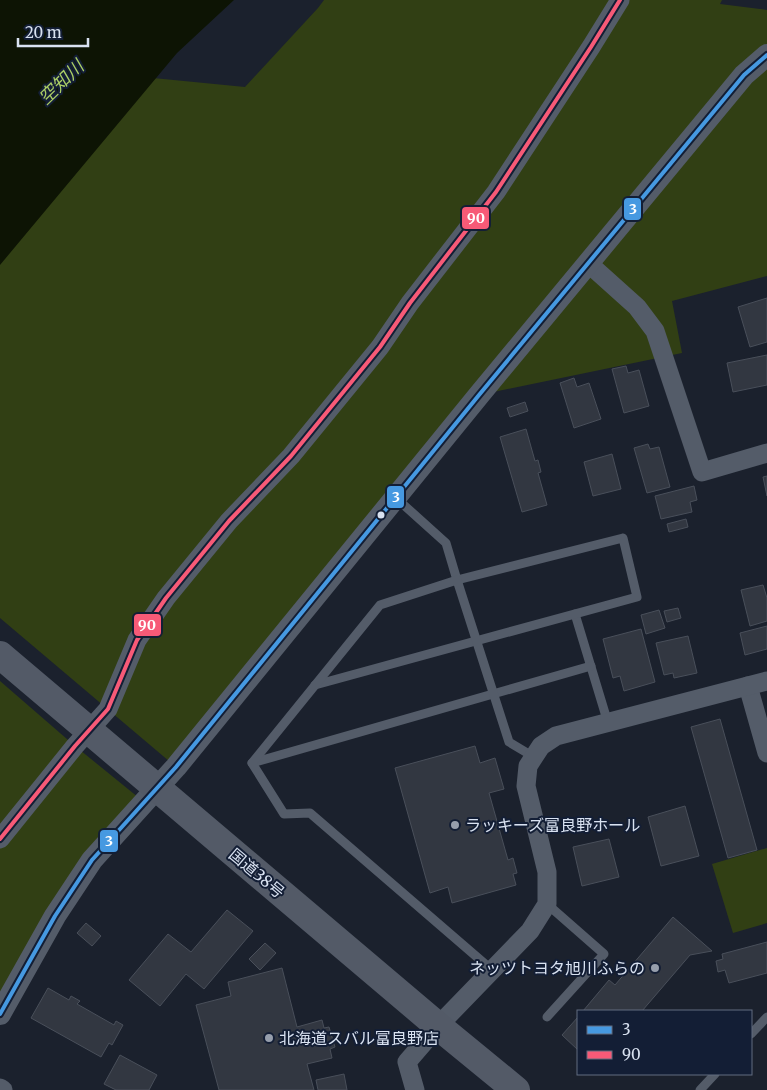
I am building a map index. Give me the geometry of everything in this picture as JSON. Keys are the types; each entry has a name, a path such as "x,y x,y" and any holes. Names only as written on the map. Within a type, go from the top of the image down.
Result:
{"highway":[{"name":"国道38号","path":"0,655 516,1090"}],"street":[{"path":"0,840 75,746 83,725 108,709 137,640 166,598 229,521 291,456 380,347 410,303 496,192 620,0"},
{"path":"0,1014 55,916 92,860 176,767 744,75 767,55"},
{"path":"588,263 638,307 655,331 702,472 767,453"},
{"path":"415,1090 407,1062 438,1026 530,931 547,904 547,872 526,786 528,766 541,746 556,736 767,681"},
{"path":"748,686 767,753"}],"lane":[{"path":"396,498 446,543 510,742 534,757"},
{"path":"252,762 380,605 457,580 622,538 637,597 315,685"},
{"path":"575,614 608,723"},
{"path":"252,762 591,666"},
{"path":"252,762 284,814 310,813 492,970"},
{"path":"547,904 604,954 547,1017"},
{"path":"752,1033 767,1017"},
{"path":"700,1090 713,1075"}],"green space":[{"path":"324,0 722,0 720,4 767,10 767,276 672,301 682,353 479,395 176,767 0,618 0,248 143,77 245,87"},
{"path":"0,681 75,746 144,802 0,1014"},
{"path":"767,848 767,923 733,933 712,864"}],"water":[{"name":"空知川","path":"0,0 234,0 177,53 0,265"}],"building":[{"path":"767,298 767,342 750,347 738,307"},
{"path":"767,355 767,385 733,392 727,363"},
{"path":"626,366 628,373 639,370 649,406 624,413 612,369"},
{"path":"574,378 577,387 589,383 601,419 574,428 560,383"},
{"path":"525,402 528,411 510,417 507,408"},
{"path":"526,429 535,461 538,460 541,472 538,473 547,505 522,512 500,437"},
{"path":"648,444 650,449 659,447 670,487 647,493 634,448"},
{"path":"612,454 621,489 593,496 584,462"},
{"path":"767,476 767,496 763,477"},
{"path":"694,486 697,500 690,502 692,512 661,519 655,496"},
{"path":"686,519 688,527 669,532 667,524"},
{"path":"763,585 767,598 767,621 750,626 741,590"},
{"path":"678,608 681,618 667,622 664,611"},
{"path":"659,610 665,628 646,634 641,615"},
{"path":"767,626 767,649 745,655 740,633"},
{"path":"641,629 655,682 624,691 620,676 613,678 603,639"},
{"path":"688,636 697,673 674,678 673,673 664,675 656,643"},
{"path":"720,719 757,850 728,858 691,727"},
{"name":"ラッキーズ富良野ホール","path":"475,746 480,763 495,758 504,789 489,793 508,860 513,858 517,873 513,874 516,885 452,903 448,887 430,893 395,768"},
{"path":"685,806 699,856 661,866 648,817"},
{"path":"609,839 619,877 582,886 573,847"},
{"path":"227,910 253,931 204,989 186,974 160,1006 129,980 168,934 191,952"},
{"name":"ネッツトヨタ旭川ふらの","path":"673,917 712,951 690,955 643,1010 584,1010 609,980 615,985"},
{"path":"86,923 101,936 92,946 77,933"},
{"path":"767,942 767,973 729,983 725,970 718,972 716,961 723,959 722,954"},
{"path":"265,943 276,953 260,970 249,959"},
{"name":"北海道スバル富良野店","path":"282,968 297,1027 322,1020 324,1028 329,1027 335,1047 330,1049 332,1058 307,1064 314,1090 219,1090 196,1005 231,996 228,982"},
{"path":"48,988 69,1000 71,996 80,1001 77,1004 114,1025 116,1021 123,1025 112,1045 109,1043 101,1057 31,1018"},
{"name":"ネッツトヨタ旭川ふらの","path":"577,1018 577,1049 562,1035"},
{"path":"120,1055 157,1075 149,1090 116,1090 104,1084"},
{"path":"344,1074 347,1090 318,1090 316,1080"}],"transit line":[{"name":"90","path":"0,839 75,746 108,709 137,640 166,598 229,521 291,456 380,347 410,303 496,192 620,0"},
{"name":"3","path":"0,1014 55,916 92,860 176,767 479,395 744,75 767,55"}],"place":[{"name":"ラッキーズ富良野ホール","path":"455,825"},
{"name":"ネッツトヨタ旭川ふらの","path":"655,968"},
{"name":"北海道スバル富良野店","path":"269,1038"}]}
